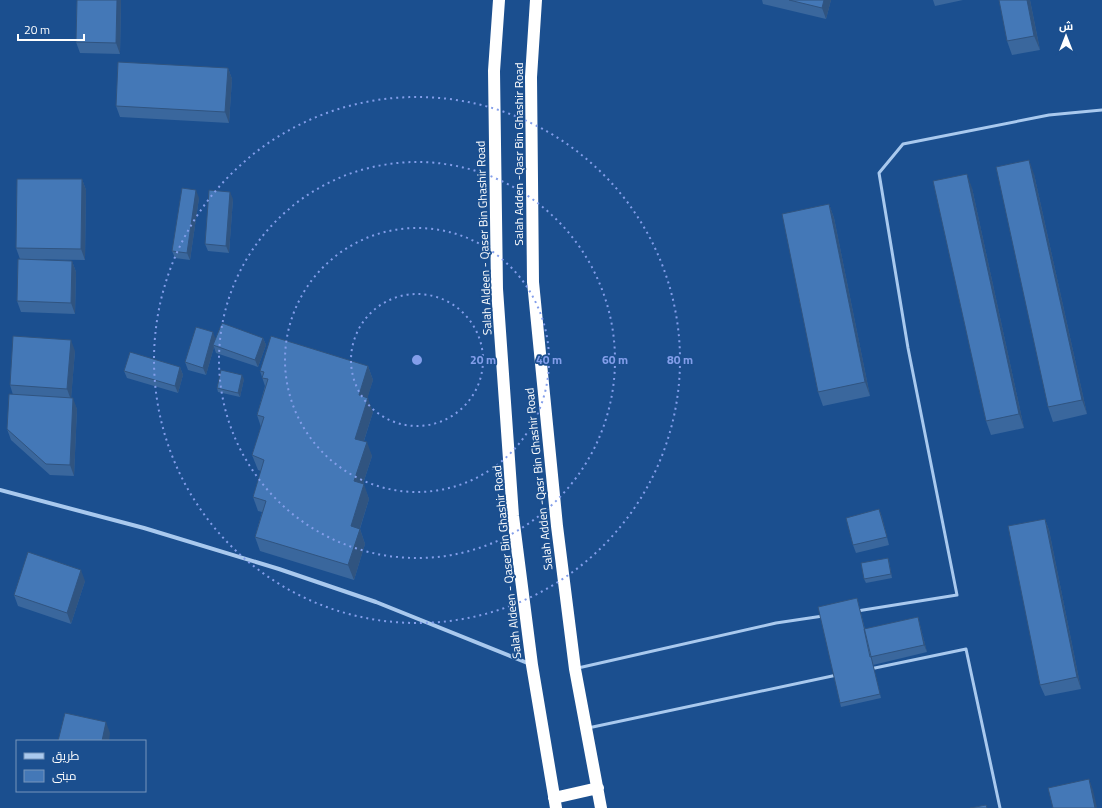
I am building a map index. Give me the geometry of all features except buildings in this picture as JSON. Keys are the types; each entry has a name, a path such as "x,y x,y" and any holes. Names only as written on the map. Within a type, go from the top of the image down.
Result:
{"highway":[{"name":"Salah Aldeen - Qaser Bin Ghashir Road","path":"499,0 494,71 497,289 513,516 532,665 555,803"},
{"name":"Salah Adden -Qasr Bin Ghashir Road","path":"536,0 531,77 533,282 557,526 575,669 601,808"},
{"path":"555,803 598,788"}],"street":[{"path":"0,490 144,528 279,569 376,602 532,665"}],"lane":[{"path":"851,612 957,595 908,348 879,173 903,144 1050,115 1102,110"},
{"path":"575,669 776,623 828,615"},
{"path":"868,669 966,649 1000,808"},
{"path":"587,728 845,674"}]}
